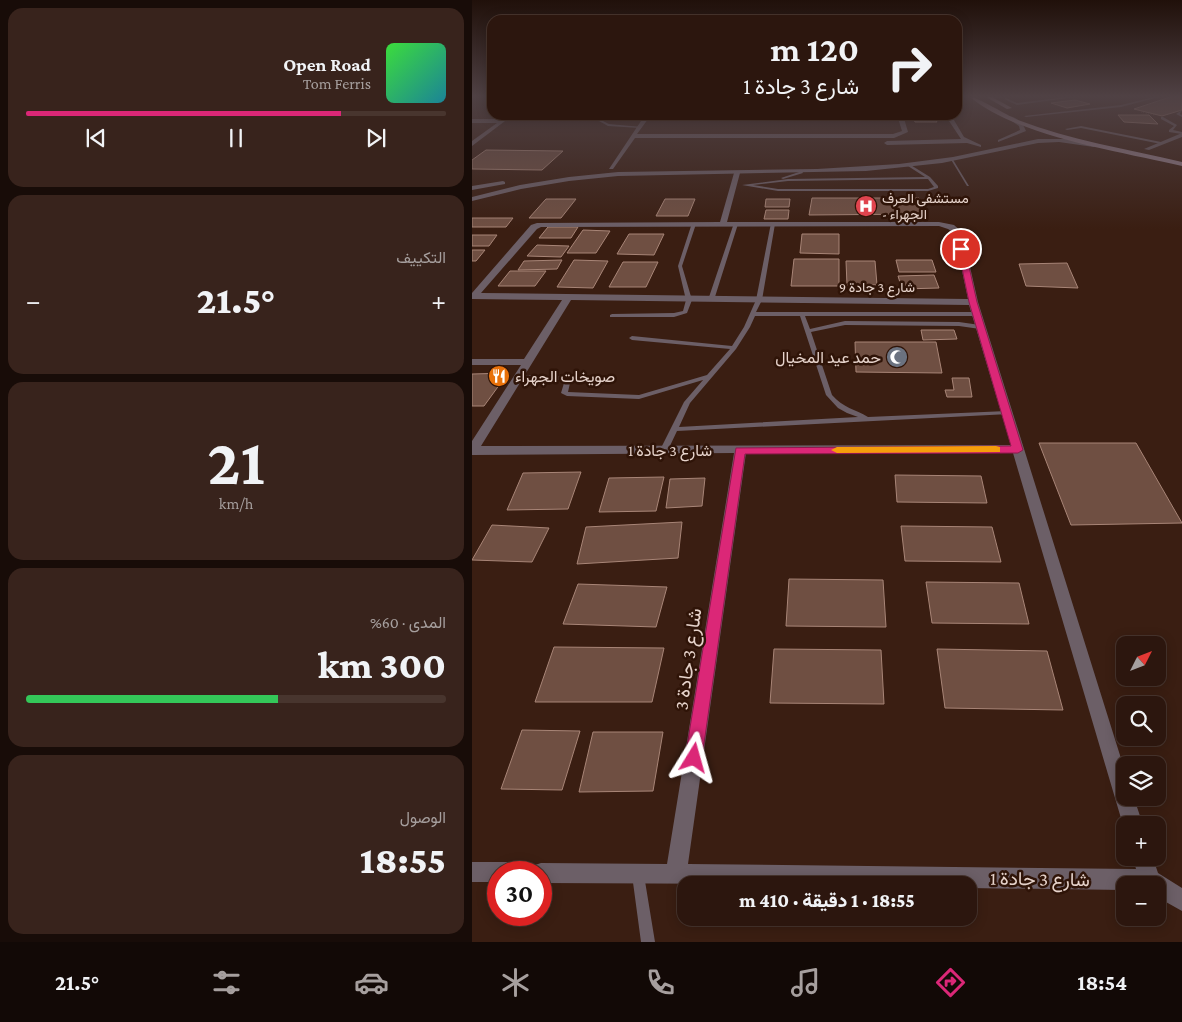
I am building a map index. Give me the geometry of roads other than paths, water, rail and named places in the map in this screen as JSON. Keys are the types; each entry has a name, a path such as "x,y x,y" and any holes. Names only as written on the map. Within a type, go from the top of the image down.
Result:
{"main road":[{"path":"1097,141 1128,147"},
{"path":"1108,141 1182,164"},
{"path":"1138,147 1182,157"}],"street":[{"path":"611,168 630,141"},
{"path":"863,141 887,143 967,141 980,146"},
{"path":"472,188 556,174 611,168 848,164 896,160 1000,141"},
{"path":"472,199 534,184 635,173 802,172 910,165 951,159 1038,141 1128,147"},
{"path":"1147,149 1166,141"},
{"path":"996,142 1009,144 1010,146"},
{"path":"724,224 737,173"},
{"name":"شارع 3 جادة 9","path":"939,224 951,226 958,232 976,314 759,300 566,299 473,296 534,227 540,225 939,224"},
{"path":"472,451 566,299"},
{"path":"976,314 1116,771"},
{"path":"472,362 527,362"},
{"name":"شارع 3 جادة 3","path":"676,874 740,450"},
{"name":"شارع 3 جادة 1","path":"472,451 1018,450"},
{"path":"472,872 487,872"},
{"name":"شارع 3 جادة 1","path":"552,873 1116,880"},
{"path":"1166,890 1182,901"}],"lane":[{"path":"1151,141 1161,143"},
{"path":"951,159 968,186"},
{"path":"744,185 778,190 935,188 937,186 910,165"},
{"path":"772,181 802,172"},
{"path":"733,186 772,181 929,178"},
{"path":"612,316 678,315 686,310 689,300 680,266 694,224"},
{"path":"711,300 736,224"},
{"path":"664,450 687,402 734,348 753,314 759,300 773,224"},
{"path":"753,314 976,314"},
{"path":"802,314 829,394 834,402 856,414 872,418"},
{"path":"808,331 845,323 959,324 976,314"},
{"path":"632,338 734,348"},
{"path":"518,377 564,378 567,382 564,393 567,394 632,397 646,395 710,376"},
{"path":"674,429 1007,413"},
{"path":"638,873 648,942"}],"place":[{"name":"مستشفى العرف - الجهراء","path":"866,206"},
{"name":"حمد عيد المخيال","path":"897,357"},
{"name":"صويخات الجهراء","path":"499,376"}]}
